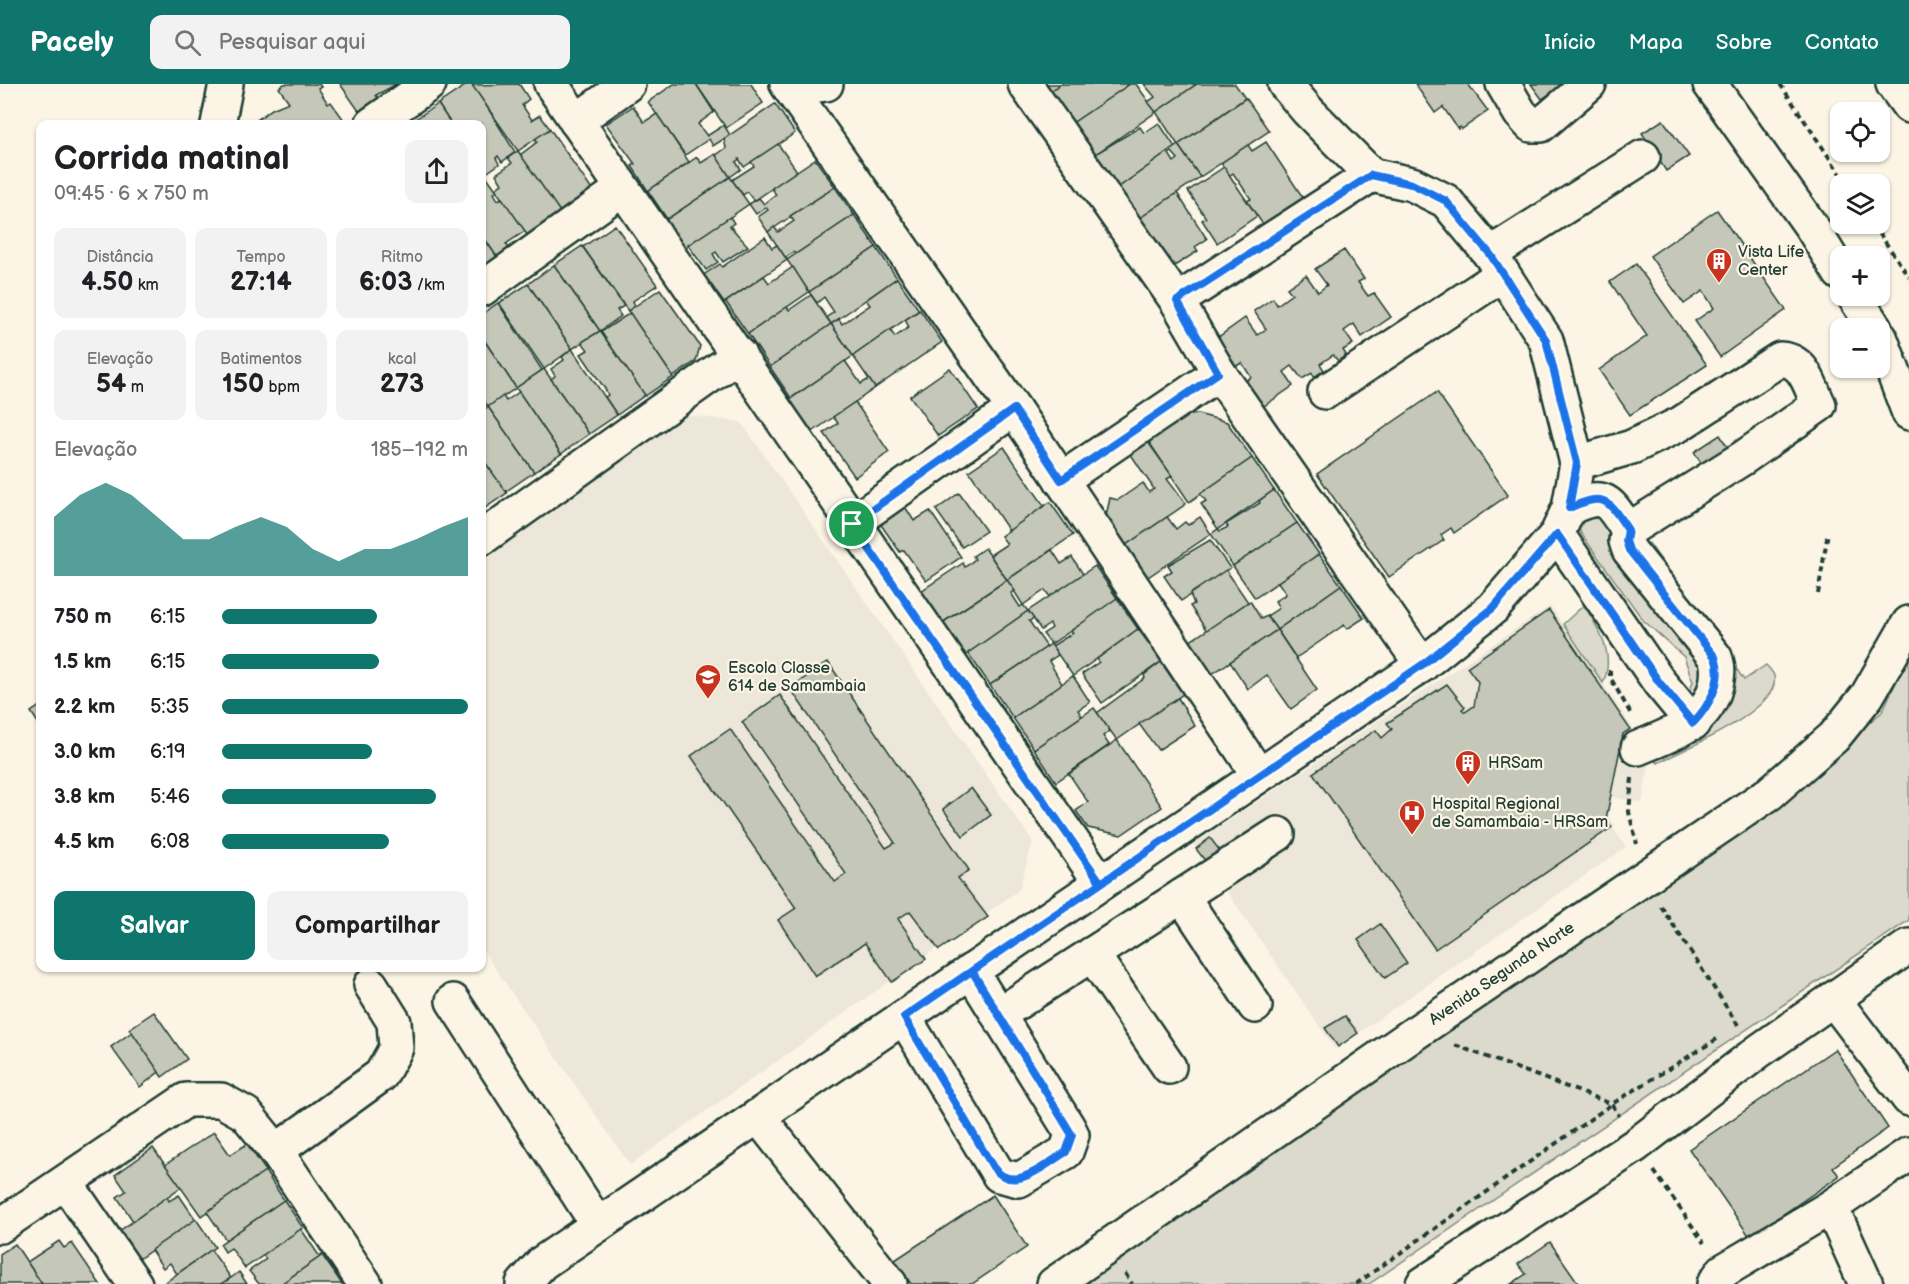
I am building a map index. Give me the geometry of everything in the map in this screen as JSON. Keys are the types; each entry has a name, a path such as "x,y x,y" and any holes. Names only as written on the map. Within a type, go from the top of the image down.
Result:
{"street":[{"path":"219,120 226,84"},
{"path":"378,120 429,84"},
{"path":"551,84 1101,883"},
{"path":"576,121 628,84"},
{"path":"789,87 826,84"},
{"path":"1024,84 1177,301 1218,373 1422,665"},
{"path":"1285,84 1308,111 1371,175 1412,184 1446,201 1496,264 1546,340 1577,463 1563,521 1659,682 1693,723"},
{"path":"1503,84 1520,113 1531,125 1540,125 1589,84"},
{"path":"1710,84 1813,229 1830,257"},
{"path":"1893,84 1909,106"},
{"path":"789,87 1014,409 1258,774"},
{"path":"1325,392 1643,157"},
{"path":"1177,301 1371,175"},
{"path":"486,286 622,189"},
{"path":"486,535 739,355"},
{"path":"1577,463 1632,447 1680,424 1780,359 1791,359 1799,364 1819,405 1743,458 1628,530"},
{"path":"1890,363 1909,413"},
{"path":"1061,480 1218,373"},
{"path":"852,524 1014,409"},
{"path":"524,1284 542,1263 1258,774 1422,665 1493,608 1563,521 1591,499 1602,499 1609,502 1628,530 1626,541 1629,550 1715,657 1718,665 1715,688 1707,708 1693,723 1638,748"},
{"name":"Avenida Segunda Norte","path":"1054,1284 1415,1033 1770,793 1834,737 1868,696 1909,623"},
{"path":"998,1014 1278,834"},
{"path":"1182,896 1255,1006"},
{"path":"1423,1284 1636,1145 1759,1051 1909,946"},
{"path":"1092,954 1169,1067"},
{"path":"904,1017 999,1175 1019,1180 1066,1152 1072,1135 972,971"},
{"path":"276,1151 381,1075 396,1048 394,1022 371,985"},
{"path":"1833,999 1909,1099"},
{"path":"453,1001 598,1225"},
{"path":"0,1226 186,1100 221,1100 246,1114 276,1151 365,1284"},
{"path":"758,1116 890,1284"},
{"path":"1719,1278 1909,1154"},
{"path":"66,1183 135,1284"},
{"path":"1831,1207 1866,1284"}],"path":[{"path":"1780,84 1840,174"},
{"path":"1880,234 1909,277"},
{"path":"1818,594 1828,532"},
{"path":"1610,664 1610,677 1641,732 1629,812 1639,850"},
{"path":"1659,902 1738,1025 1759,1051"},
{"path":"1415,1033 1439,1039 1612,1104 1719,1278"},
{"path":"1356,1284 1612,1104"}],"shaded area":[{"name":"Escola Classe 614 de Samambaia","path":"686,415 741,422 1033,842 1019,890 630,1165 486,955 486,555"},
{"path":"1599,515 1610,524 1608,541 1692,643 1700,659 1707,691 1684,704 1693,682 1684,657 1643,620 1580,532 1579,526 1583,519"},
{"path":"1649,543 1744,680 1766,665 1774,676 1773,689 1763,702 1748,715 1658,763 1650,756 1721,692 1645,546"},
{"path":"1584,605 1604,642 1607,662 1603,683 1563,624"},
{"name":"Hospital Regional de Samambaia - HRSam","path":"1550,606 1632,727 1623,731 1620,752 1650,758 1642,803 1612,797 1608,817 1615,825 1612,827 1626,847 1335,1049 1194,844"},
{"path":"1909,655 1909,920 1369,1284 1074,1284 1702,859 1882,712"}],"building":[{"path":"284,84 319,84 321,87 318,88 328,104 331,102 344,120 257,120 272,109 289,102 279,88"},
{"path":"340,84 397,84 376,95 378,98 359,111"},
{"path":"468,84 473,84 515,152 502,162 498,156 496,158 499,164 486,173 486,120 448,120 438,104"},
{"path":"519,84 529,99 522,105 532,120 540,115 550,129 518,151 472,85"},
{"path":"674,84 696,84 714,112 698,124 707,136 724,125 730,135 713,146 709,139 685,155 648,102"},
{"path":"696,84 751,84 763,103 726,128"},
{"path":"1039,84 1061,84 1046,94"},
{"path":"1061,84 1130,84 1073,123 1051,91"},
{"path":"1130,84 1136,84 1156,112 1090,158 1068,126"},
{"path":"1144,84 1197,84 1156,112 1148,102 1155,97"},
{"path":"1197,84 1235,84 1245,98 1178,145 1156,112"},
{"path":"1415,84 1468,84 1488,111 1462,129 1460,127 1458,129 1443,107 1435,113"},
{"path":"1531,84 1564,84 1542,99"},
{"path":"1246,98 1269,131 1200,177 1178,145"},
{"path":"438,104 448,120 414,120"},
{"path":"775,104 795,133 744,167 739,159 736,162 741,169 730,177 715,156 726,148 724,139"},
{"path":"633,106 644,122 657,114 689,162 648,191 632,166 635,164 606,124"},
{"path":"1663,120 1689,156 1666,171 1642,133"},
{"path":"1159,123 1175,147 1115,190 1087,159 1140,127 1144,133"},
{"path":"550,129 594,193 563,217 520,155 537,142 535,139"},
{"path":"1266,142 1304,199 1264,226 1247,201 1251,199 1233,173 1229,176 1221,163 1248,145 1252,151"},
{"path":"778,144 797,171 754,201 747,192 743,195 732,180 754,166 751,162"},
{"path":"1178,145 1200,177 1136,221 1115,190","holes":["1172,152 1178,159 1174,162 1169,154"]},
{"path":"518,151 563,216 530,239 495,189 502,184 496,174 512,163 508,158"},
{"path":"715,154 730,177 667,219 648,191 697,157 701,163"},
{"path":"815,159 835,187 768,232 758,217 768,210 766,207 756,214 749,204 759,198 764,204 776,195 772,188"},
{"path":"1224,167 1257,216 1217,243 1202,220 1206,218 1188,191"},
{"path":"486,175 497,191 494,193 498,200 502,198 525,231 506,244 511,251 499,260 486,241"},
{"path":"730,177 749,204 685,248 666,220"},
{"path":"835,187 854,215 796,254 794,252 786,257 787,260 768,232 774,227 778,232 794,221 790,216"},
{"path":"1177,193 1207,239 1195,247 1198,251 1173,267 1140,218"},
{"name":"Vista Life Center","path":"1717,210 1786,310 1720,357 1695,321 1714,308 1703,291 1684,304 1650,256"},
{"path":"854,215 876,247 809,292 787,260"},
{"path":"730,217 734,223 730,226 748,246 723,262 716,252 713,254 718,262 706,270 688,245"},
{"path":"615,225 657,285 633,301 635,306 628,311 583,247"},
{"path":"765,237 772,248 777,245 787,260 721,305 702,276 720,264 722,267"},
{"path":"486,241 499,260 486,270"},
{"path":"582,246 624,306 617,310 621,316 600,331 554,265"},
{"path":"876,247 897,278 831,324 827,317 834,312 824,297 817,303 809,292"},
{"path":"1344,250 1364,279 1358,282 1368,296 1374,293 1391,317 1362,337 1354,324 1344,331 1353,344 1343,350 1346,355 1338,361 1333,355 1320,364 1324,370 1314,377 1312,373 1302,379 1292,366 1284,372 1293,386 1264,406 1246,381 1251,377 1242,363 1236,366 1217,338 1245,318 1257,335 1266,329 1254,311 1273,298 1277,305 1292,294 1287,288 1306,275 1318,292 1327,285 1315,269"},
{"path":"1636,264 1707,365 1630,415 1599,370 1647,336 1610,282"},
{"path":"554,265 600,331 572,349 528,284"},
{"path":"793,267 809,292 748,334 726,302 764,276 769,283"},
{"path":"897,278 919,310 853,356 831,324 839,319 842,324 870,305 866,300"},
{"path":"528,284 572,349 544,369 499,303"},
{"path":"660,289 700,346 696,361 673,377 628,311"},
{"path":"811,295 831,324 770,367 748,334 787,307 789,310"},
{"path":"498,303 542,370 516,388 486,343 486,311"},
{"path":"920,310 942,342 875,388 853,356 890,330 895,337 909,327 905,320"},
{"path":"630,313 673,377 645,396 601,332"},
{"path":"831,324 853,356 791,398 770,367"},
{"path":"600,331 645,395 617,415 605,397 608,395 605,389 581,354 588,350 582,342"},
{"path":"486,343 516,388 488,407 486,404"},
{"path":"572,349 617,415 589,434 551,379 555,376 551,369 564,360 562,357"},
{"path":"845,361 861,384 869,379 875,388 811,433 789,400"},
{"path":"950,368 978,409 938,436 910,396"},
{"path":"544,369 589,434 561,454 516,388"},
{"path":"519,392 561,454 534,472 488,407 503,396 506,401"},
{"path":"1437,392 1508,495 1454,533 1451,528 1441,535 1444,540 1389,577 1317,474"},
{"path":"855,402 889,452 855,477 824,433 838,423 833,417"},
{"path":"488,407 534,472 505,492 486,464 486,408"},
{"path":"1187,414 1198,414 1227,422 1252,458 1189,502 1143,433 1155,427 1160,433"},
{"path":"1720,435 1729,449 1703,466 1694,452"},
{"path":"1148,442 1172,476 1167,479 1186,504 1126,545 1106,516 1110,498 1118,500 1143,483 1149,492 1154,489 1130,453"},
{"path":"1004,447 1045,507 1009,531 969,471"},
{"path":"1252,458 1274,490 1218,529 1201,504 1206,501 1200,494"},
{"path":"486,464 507,493 486,507"},
{"path":"1274,490 1297,523 1233,566 1211,534 1218,529 1220,531 1228,527 1226,524 1260,503 1259,501"},
{"path":"959,493 986,531 962,547 936,510"},
{"path":"1050,502 1073,535 1007,580 990,555 1007,544 1001,536"},
{"path":"904,505 914,521 930,511 961,557 926,581 904,550 900,552 879,522"},
{"path":"1167,517 1176,529 1185,522 1188,525 1200,517 1211,534 1148,577 1126,545"},
{"path":"1297,523 1319,554 1255,598 1233,566"},
{"path":"1210,540 1230,568 1181,601 1164,576 1172,571 1168,565"},
{"path":"985,548 1007,580 942,623 921,591 963,563 965,567 975,559 973,556"},
{"path":"1052,550 1061,564 1072,557 1083,574 1050,597 1045,590 1023,605 1007,580"},
{"path":"1319,554 1341,585 1277,630 1267,616 1279,608 1275,601 1286,594 1278,582"},
{"path":"1095,566 1117,598 1051,644 1043,634 1052,628 1050,624 1041,630 1028,611"},
{"path":"1226,570 1248,602 1207,631 1190,606 1194,604 1190,594"},
{"path":"1007,580 1015,591 1011,593 1020,607 1023,605 1028,611 965,656 942,623"},
{"path":"1341,585 1364,618 1347,629 1344,625 1296,658 1277,630"},
{"path":"1117,598 1138,629 1073,676 1052,646 1073,633 1071,631"},
{"path":"1250,601 1261,619 1267,616 1277,630 1212,674 1189,642"},
{"name":"HRSam","path":"1549,610 1630,729 1623,734 1606,819 1612,827 1435,949 1313,773 1376,730 1382,738 1392,729 1387,723 1447,684 1465,707 1462,709 1465,712 1474,706 1478,682 1467,667"},
{"path":"1028,611 1034,619 1029,621 1047,647 990,685 968,653"},
{"path":"1138,629 1162,661 1102,703 1082,674 1099,662 1097,659"},
{"path":"1277,630 1317,690 1291,709 1267,675 1248,689 1230,662"},
{"path":"1051,644 1058,655 1049,661 1062,684 1013,718 990,685"},
{"path":"828,662 969,870 958,878 988,917 939,950 910,911 898,919 926,959 892,982 865,943 815,976 778,920 796,908 691,756 730,729 835,882 846,874 742,722 780,695 886,848 895,843 790,688"},
{"path":"1161,662 1183,694 1117,740 1097,713 1145,678 1144,675"},
{"path":"1073,676 1090,702 1078,710 1082,716 1034,749 1013,718"},
{"path":"1178,698 1195,726 1158,750 1139,724"},
{"path":"1094,708 1110,731 1103,736 1109,745 1056,782 1034,749"},
{"path":"36,709 36,720 31,712"},
{"path":"1117,740 1162,807 1121,835 1088,828 1076,811 1088,802 1069,774"},
{"path":"971,788 991,815 963,836 943,809"},
{"path":"1210,838 1221,852 1207,863 1196,849"},
{"path":"1380,924 1407,963 1385,978 1358,940"},
{"path":"154,1012 187,1059 162,1077 129,1029"},
{"path":"1345,1016 1358,1033 1338,1047 1325,1028"},
{"path":"132,1032 159,1072 140,1087 111,1047"},
{"path":"1835,1049 1888,1128 1833,1167 1839,1176 1750,1237 1689,1149"},
{"path":"214,1132 230,1155 247,1144 266,1171 201,1216 165,1165"},
{"path":"153,1148 181,1187 133,1221 117,1197 126,1191 115,1175"},
{"path":"265,1171 284,1200 226,1240 207,1212"},
{"path":"179,1195 196,1220 137,1260 118,1232 167,1197 169,1201"},
{"path":"993,1195 1027,1247 972,1284 911,1284 895,1260"},
{"path":"284,1200 303,1228 245,1268 231,1248 225,1252 220,1244"},
{"path":"196,1219 215,1247 177,1274 170,1263 163,1268 151,1250"},
{"path":"301,1229 320,1257 281,1284 259,1284 249,1271 266,1259 263,1255"},
{"path":"59,1241 64,1248 72,1243 100,1284 42,1284 27,1262"},
{"path":"1550,1242 1579,1284 1511,1284 1526,1274 1518,1264"},
{"path":"15,1244 42,1284 0,1284 0,1254"},
{"path":"211,1250 231,1278 221,1284 163,1284"},
{"path":"322,1255 342,1284 281,1284 320,1257"},
{"path":"239,1272 247,1284 221,1284 231,1278"}],"place":[{"name":"Vista Life Center","path":"1719,284"},
{"name":"Escola Classe 614 de Samambaia","path":"708,700"},
{"name":"HRSam","path":"1468,786"},
{"name":"Hospital Regional de Samambaia - HRSam","path":"1412,836"}],"route":[{"path":"852,524 1014,409 1061,480 1218,373 1177,301 1371,175 1412,184 1446,201 1490,254 1546,340 1577,463 1569,508 1597,498 1609,502 1628,530 1626,541 1629,550 1715,657 1718,674 1707,708 1693,723 1659,682 1557,534 1493,608 1422,665 1258,774 1101,883 904,1017 993,1167 999,1175 1008,1179 1019,1180 1066,1152 1072,1135 972,971 1101,883 852,524"}]}
